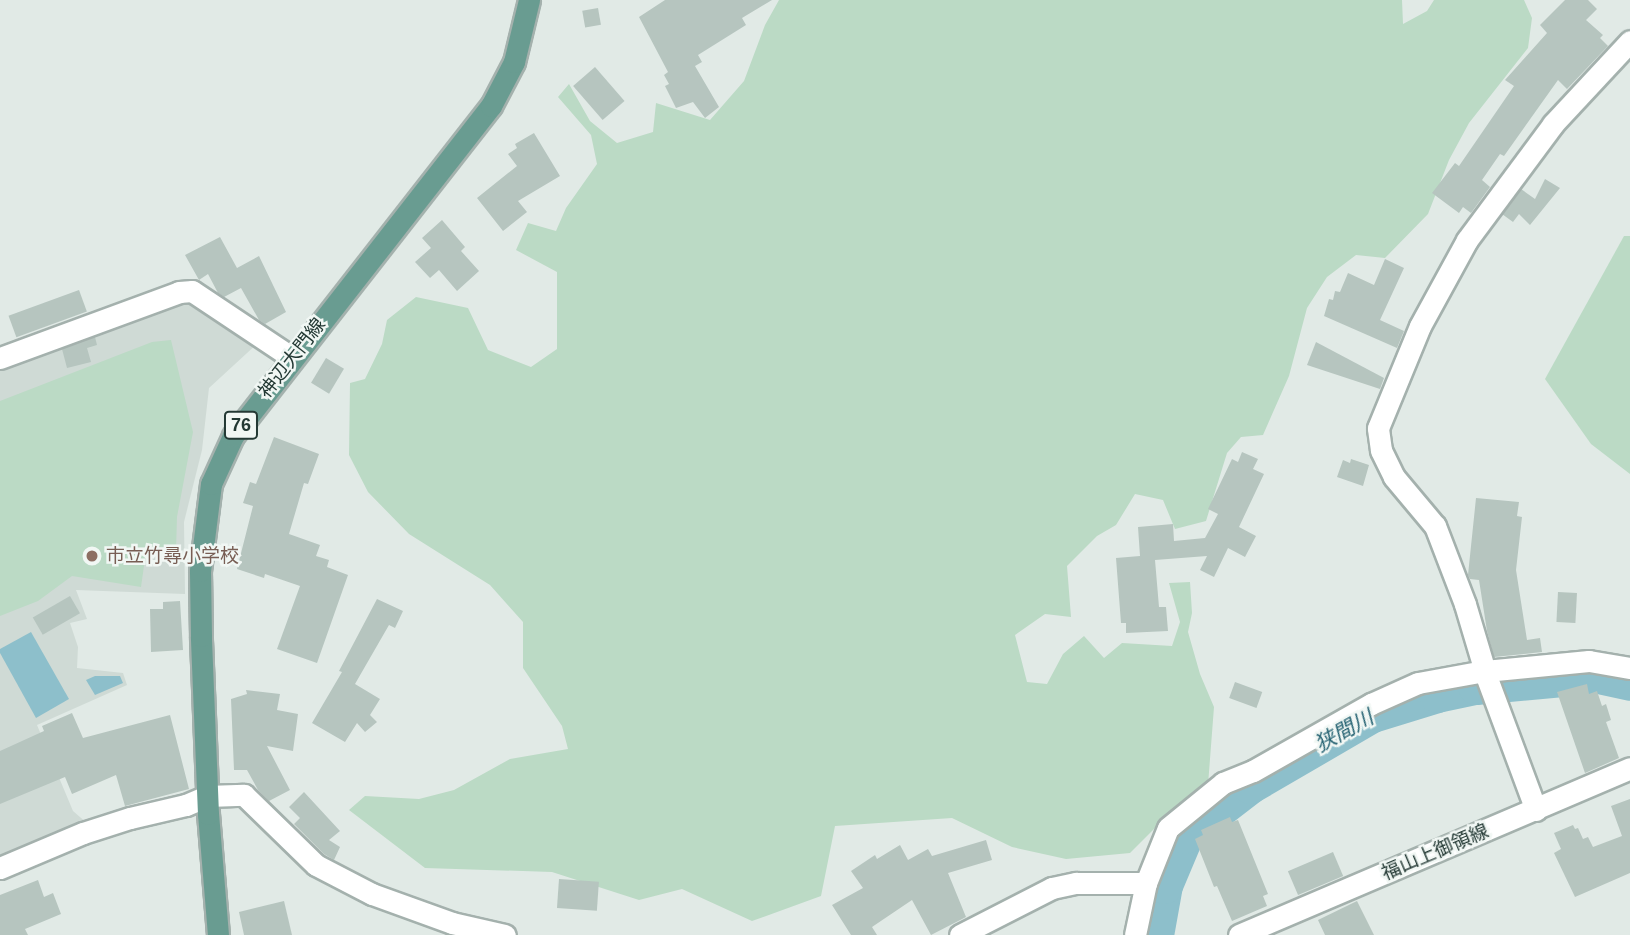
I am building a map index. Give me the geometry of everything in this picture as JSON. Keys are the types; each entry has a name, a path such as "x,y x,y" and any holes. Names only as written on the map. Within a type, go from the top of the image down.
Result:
{"main road":[{"name":"神辺大門線","path":"218,935 207,796 200,571 211,484 233,436 291,357 491,106 514,62 530,0"}],"street":[{"path":"1536,810 1489,681 1465,604 1435,526 1394,477 1381,450 1378,428 1420,326 1467,240 1553,124 1630,41"},
{"path":"0,358 179,292 192,291 291,357"},
{"path":"1135,935 1146,883 1168,828 1223,783 1253,771 1371,704 1418,683 1489,681 1588,661 1630,668"},
{"name":"福山上御領線","path":"1239,935 1630,768"},
{"path":"0,868 83,833 207,796 244,795 316,865 372,894 453,923 505,935"},
{"path":"960,935 1052,888 1076,883 1146,883"}],"shaded area":[{"name":"市立竹尋小学校","path":"172,300 200,303 258,343 209,388 202,450 184,522 185,594 76,590 87,619 70,623 78,647 77,668 123,673 127,685 37,725 73,811 88,824 0,862 0,362"}],"green space":[{"path":"779,0 1402,0 1403,24 1427,11 1434,0 1524,0 1532,18 1528,48 1469,123 1449,160 1428,214 1385,258 1356,255 1327,277 1307,308 1289,376 1263,435 1241,437 1227,453 1206,521 1175,529 1163,500 1135,494 1116,525 1097,536 1067,566 1071,617 1045,614 1015,635 1027,682 1047,684 1063,654 1084,636 1104,658 1122,643 1172,646 1180,622 1169,583 1190,582 1192,613 1188,632 1200,674 1214,707 1208,785 1164,819 1130,853 1066,859 1012,847 952,818 835,826 821,896 752,921 682,889 639,900 552,872 425,868 349,810 365,796 419,799 454,790 510,759 568,749 562,726 523,668 523,622 490,585 409,534 368,492 349,455 350,383 365,379 382,344 387,320 416,297 468,308 488,350 531,367 557,349 557,272 516,250 528,223 556,231 566,208 597,164 591,135 558,97 569,84 590,121 617,143 653,132 656,103 710,120 744,81 765,25"},
{"path":"1624,236 1630,236 1630,474 1591,444 1545,379"},
{"path":"171,340 193,432 177,517 176,551 146,552 141,587 72,576 38,601 0,616 0,401 152,342"}],"water":[{"path":"31,632 69,699 36,718 0,653 0,649"},
{"path":"95,676 120,676 123,683 95,695 86,680"}],"building":[{"path":"665,0 772,0 742,18 746,25 698,55 702,62 695,66 719,107 705,118 693,102 676,108 665,86 669,84 664,75 668,72 639,17"},
{"path":"1565,0 1588,0 1597,9 1586,20 1603,35 1600,38 1608,46 1567,89 1558,80 1504,156 1500,154 1482,180 1490,187 1471,213 1463,207 1459,213 1432,193 1455,163 1459,166 1514,86 1505,80 1547,33 1540,25"},
{"path":"598,8 601,25 585,28 582,11"},
{"path":"595,67 625,101 603,120 573,86"},
{"path":"534,133 560,176 518,201 527,212 503,231 477,198 517,166 508,154 517,148 515,144"},
{"path":"1545,179 1560,188 1530,225 1519,214 1513,222 1502,214 1521,189 1535,199"},
{"path":"442,220 465,247 461,251 479,271 457,291 439,270 430,278 415,262 431,248 422,238"},
{"path":"220,237 237,268 259,256 286,312 265,324 259,320 241,288 224,297 218,293 208,274 199,280 185,255"},
{"path":"1385,259 1404,268 1380,320 1404,331 1397,348 1324,316 1329,299 1333,300 1335,291 1340,292 1348,273 1374,285"},
{"path":"79,290 87,312 16,337 9,316"},
{"path":"95,337 97,345 87,348 91,362 67,368 62,349"},
{"path":"1316,342 1384,378 1380,389 1307,365"},
{"path":"326,358 344,369 329,394 311,383"},
{"path":"274,437 319,454 308,484 304,483 289,534 320,545 316,556 329,560 327,567 348,575 317,663 277,649 300,586 265,574 264,578 237,569 253,506 243,503 250,482 256,484"},
{"path":"1242,452 1258,459 1253,469 1264,474 1239,527 1256,536 1245,557 1228,548 1214,577 1200,570 1207,556 1155,560 1159,607 1166,607 1168,631 1126,633 1126,623 1121,623 1116,558 1140,556 1138,527 1173,524 1174,541 1205,538 1218,514 1208,509 1232,459 1238,462"},
{"path":"1351,459 1369,465 1363,486 1337,477 1343,460 1350,463"},
{"path":"1476,498 1519,502 1517,516 1522,517 1516,570 1527,640 1540,638 1542,652 1494,657 1479,580 1470,579 1468,575"},
{"path":"1558,592 1577,593 1575,623 1556,622"},
{"path":"70,596 80,613 43,635 33,618"},
{"path":"377,599 403,611 395,628 389,625 355,684 380,699 370,715 377,722 365,732 357,723 345,742 312,723 342,672 339,671"},
{"path":"180,601 183,650 151,652 150,609 163,609 163,602"},
{"path":"1235,682 1262,692 1256,708 1229,698"},
{"path":"1587,684 1589,694 1597,691 1602,706 1606,704 1611,720 1606,722 1619,758 1585,773 1557,692"},
{"path":"246,690 280,694 277,710 298,714 293,751 267,746 290,790 269,801 258,790 247,770 234,770 231,699 247,694"},
{"path":"72,713 83,738 170,715 189,789 125,806 116,775 72,794 65,777 0,804 0,751 44,731 42,726"},
{"path":"304,792 340,831 329,840 340,847 334,860 324,854 294,824 300,818 289,807"},
{"path":"1630,799 1630,873 1575,897 1554,853 1561,849 1554,833 1573,825 1575,829 1578,828 1583,839 1588,837 1593,847 1622,836 1611,806"},
{"path":"1230,817 1232,822 1238,820 1268,894 1263,896 1267,906 1232,921 1217,886 1214,887 1195,839 1203,835 1201,830"},
{"path":"986,840 992,860 948,873 966,917 931,935 912,900 872,927 877,935 851,935 832,905 863,888 851,871 875,855 877,859 900,845 908,860 928,849 932,856"},
{"path":"1333,852 1343,876 1298,895 1288,871"},
{"path":"559,879 599,882 597,911 557,908"},
{"path":"38,880 44,897 53,893 61,914 25,929 28,935 0,935 0,895"},
{"path":"284,901 292,935 244,935 239,912"},
{"path":"1357,901 1374,935 1325,935 1318,920"}],"waterway":[{"name":"狭間川","path":"1155,935 1164,885 1185,835 1250,785 1372,714 1437,694 1476,686 1598,675 1630,682"}],"place":[{"name":"市立竹尋小学校","path":"92,556"}]}
